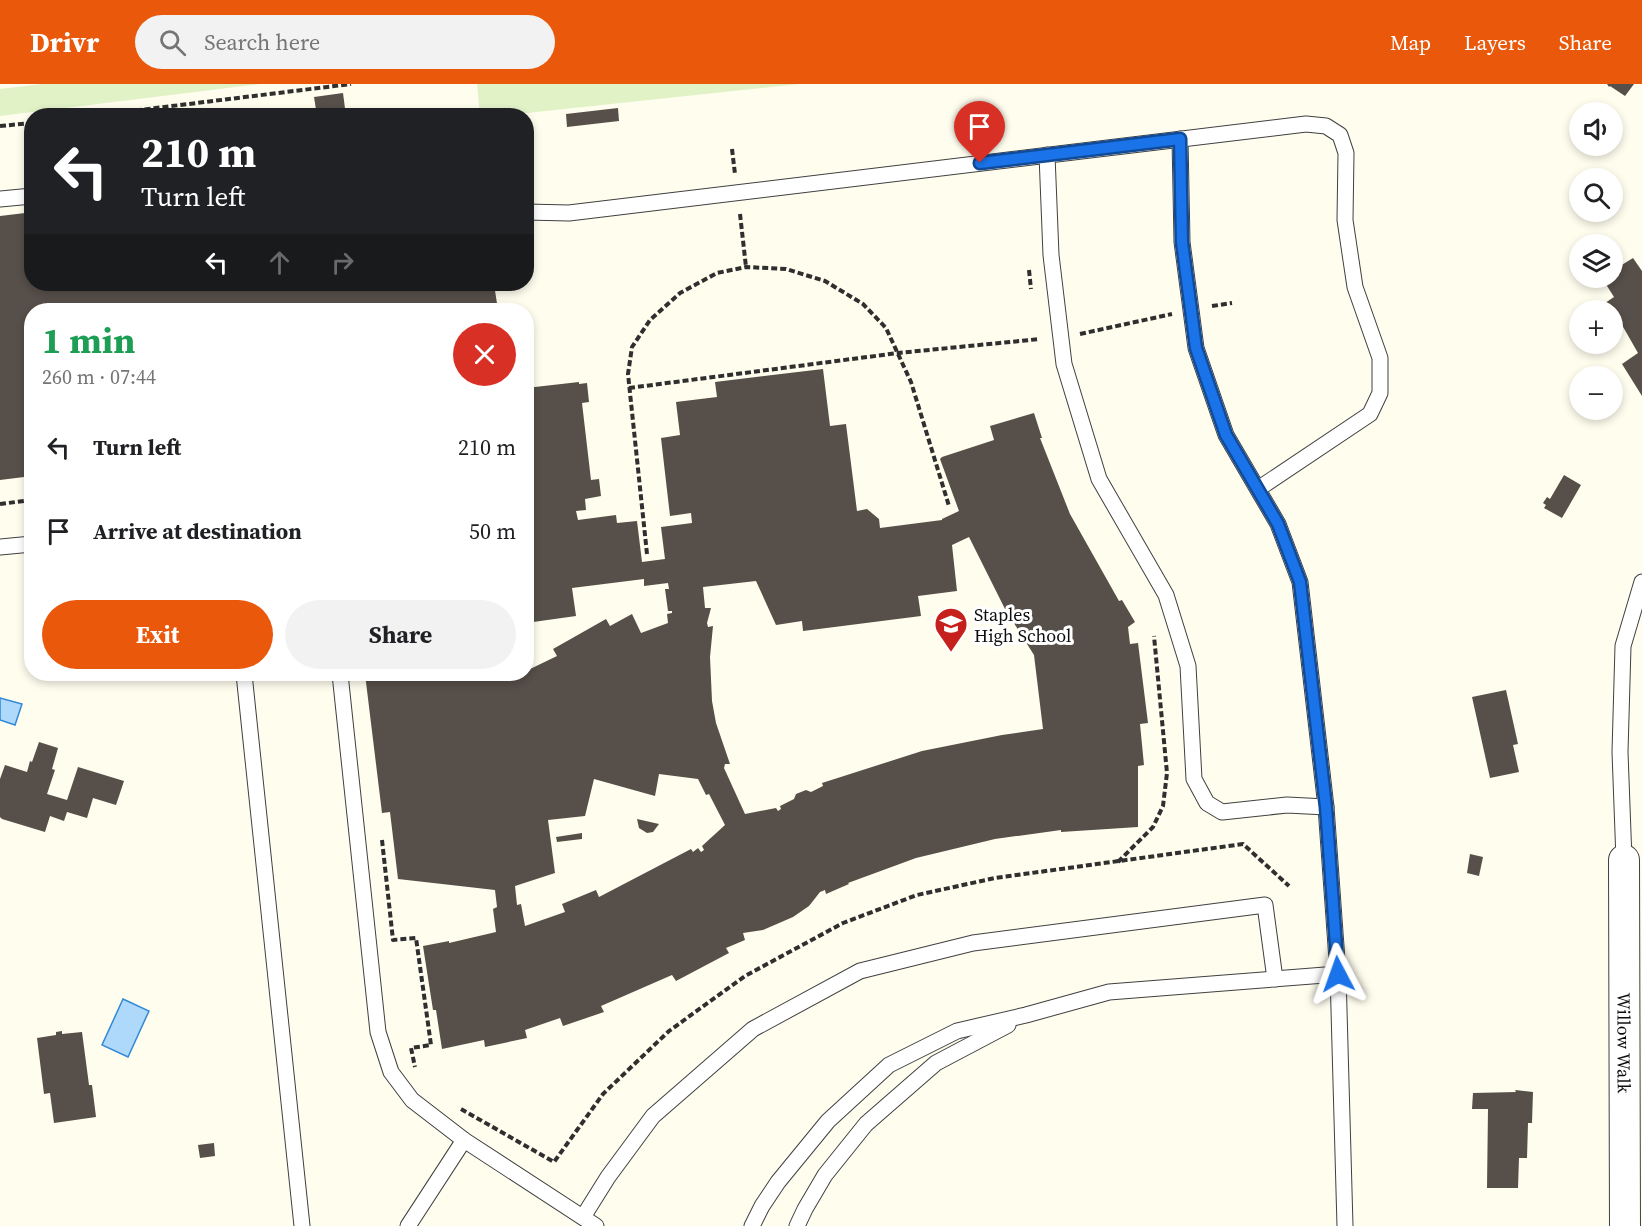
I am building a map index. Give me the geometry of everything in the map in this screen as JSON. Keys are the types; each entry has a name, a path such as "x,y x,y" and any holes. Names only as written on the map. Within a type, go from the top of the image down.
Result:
{"street":[{"name":"Willow Walk","path":"1624,860 1625,1226"}],"lane":[{"path":"534,212 569,213 1306,124 1326,126 1340,135 1346,153 1345,220 1355,287 1380,358 1380,393 1370,414 1258,489"},
{"path":"1180,139 1182,242 1196,348 1226,435 1278,524 1300,582 1326,807 1338,974 1345,1226"},
{"path":"1047,155 1051,255 1064,364 1099,479 1166,595 1188,666 1194,778 1207,803 1222,812 1287,805 1326,807"},
{"path":"0,199 24,197"},
{"path":"0,548 24,545"},
{"path":"1624,860 1620,752 1623,646 1642,582"},
{"path":"245,681 302,1226"},
{"path":"341,681 378,1032 391,1072 412,1100 464,1140 596,1226"},
{"path":"583,1217 608,1177 653,1116 753,1029 860,971 973,943 1265,905 1275,979"},
{"path":"752,1226 778,1182 828,1121 889,1065 957,1031 1109,992 1338,974"},
{"path":"797,1226 825,1175 866,1124 936,1063 1026,1015"},
{"path":"408,1226 464,1140"}],"path":[{"path":"156,108 351,84"},
{"path":"0,126 24,124"},
{"path":"647,554 629,388 628,374 632,347 650,320 680,293 717,273 747,267 786,268 825,281 863,304 886,328 911,382 949,506"},
{"path":"629,388 898,352 1061,337 1126,325 1191,309 1232,303"},
{"path":"0,504 24,501"},
{"path":"381,836 393,940 417,938 431,1045 411,1048 418,1075"},
{"path":"452,1103 554,1162 603,1094 679,1024 745,976 843,923 917,895 995,878 1243,844 1289,886"}],"green space":[{"path":"42,84 261,84 65,108 24,108 24,113 0,116 0,89"},
{"path":"477,84 800,84 534,112 534,108 479,108"}],"water":[{"path":"0,698 22,704 15,725 0,720"},
{"path":"123,999 149,1011 128,1057 102,1045"}],"building":[{"path":"1607,84 1634,84 1625,96"},
{"path":"343,93 345,108 316,108 314,97"},
{"path":"618,108 619,121 567,127 566,114"},
{"path":"24,213 24,291 495,291 497,303 24,303 24,477 0,480 0,216"},
{"path":"1633,258 1642,271 1642,396 1622,364 1638,353 1623,327 1623,300 1610,300 1614,297 1608,288 1623,288 1623,264"},
{"path":"823,369 830,426 846,424 857,511 867,509 879,519 880,528 942,520 959,511 940,459 994,440 990,426 1034,413 1042,438 1040,438 1070,514 1119,601 1122,600 1135,622 1128,627 1130,644 1138,643 1148,723 1140,724 1144,765 1138,766 1138,827 1061,832 1061,830 995,839 916,858 848,883 826,894 825,890 820,892 809,906 793,917 763,930 743,933 745,940 726,948 729,953 676,981 672,975 601,1006 604,1012 563,1026 560,1018 525,1030 527,1038 485,1047 484,1040 442,1049 423,946 449,941 449,943 496,932 493,909 497,907 495,890 398,879 390,812 382,813 366,681 534,681 534,667 557,656 553,649 606,619 610,626 632,614 641,633 668,623 667,614 672,611 668,611 665,589 669,589 668,583 644,586 644,579 572,588 576,616 534,622 534,387 587,383 589,402 582,403 591,480 599,479 601,496 585,499 586,510 576,511 578,520 616,515 617,523 637,521 642,562 665,559 661,527 692,523 691,513 670,516 661,438 680,435 676,402 717,397 715,382","holes":["969,537 1005,609 1034,655 1043,729 922,751 822,783 823,786 811,792 806,790 796,794 794,799 780,806 781,809 778,811 776,808 745,814 724,768 725,764 730,764 716,723 712,701 710,657 713,626 708,627 711,608 705,608 703,587 756,581 776,625 802,621 803,631 921,616 918,596 957,591 952,545","659,774 698,779 706,795 709,794 725,825 702,846 704,850 701,852 698,848 693,852 691,849 599,897 596,890 562,904 565,912 525,926 521,904 517,905 515,886 555,873 548,820 585,816 594,779 655,796"]},
{"path":"1564,475 1581,485 1562,518 1544,508 1546,505 1543,503 1547,497 1550,499"},
{"path":"1506,690 1518,744 1513,745 1519,772 1490,778 1472,697"},
{"path":"39,742 58,748 52,769 55,770 47,794 67,800 78,767 124,781 116,805 93,798 87,818 67,812 64,821 50,816 45,832 2,819 0,817 0,779 5,765 27,772"},
{"path":"637,819 659,824 653,832 647,833 639,828"},
{"path":"582,833 582,839 557,842 556,837"},
{"path":"1470,854 1483,857 1479,876 1467,873"},
{"path":"62,1031 62,1034 82,1032 96,1117 54,1123 50,1093 44,1094 37,1038 56,1035 56,1032"},
{"path":"1515,1090 1533,1092 1532,1123 1528,1123 1527,1158 1519,1158 1518,1188 1487,1188 1488,1109 1472,1109 1473,1093 1516,1092"},
{"path":"214,1143 215,1156 200,1158 198,1145"}],"place":[{"name":"Staples High School","path":"951,653"}],"route":[{"path":"980,163 1180,139 1182,242 1196,348 1226,435 1278,524 1300,582 1320,743 1338,974"}]}
